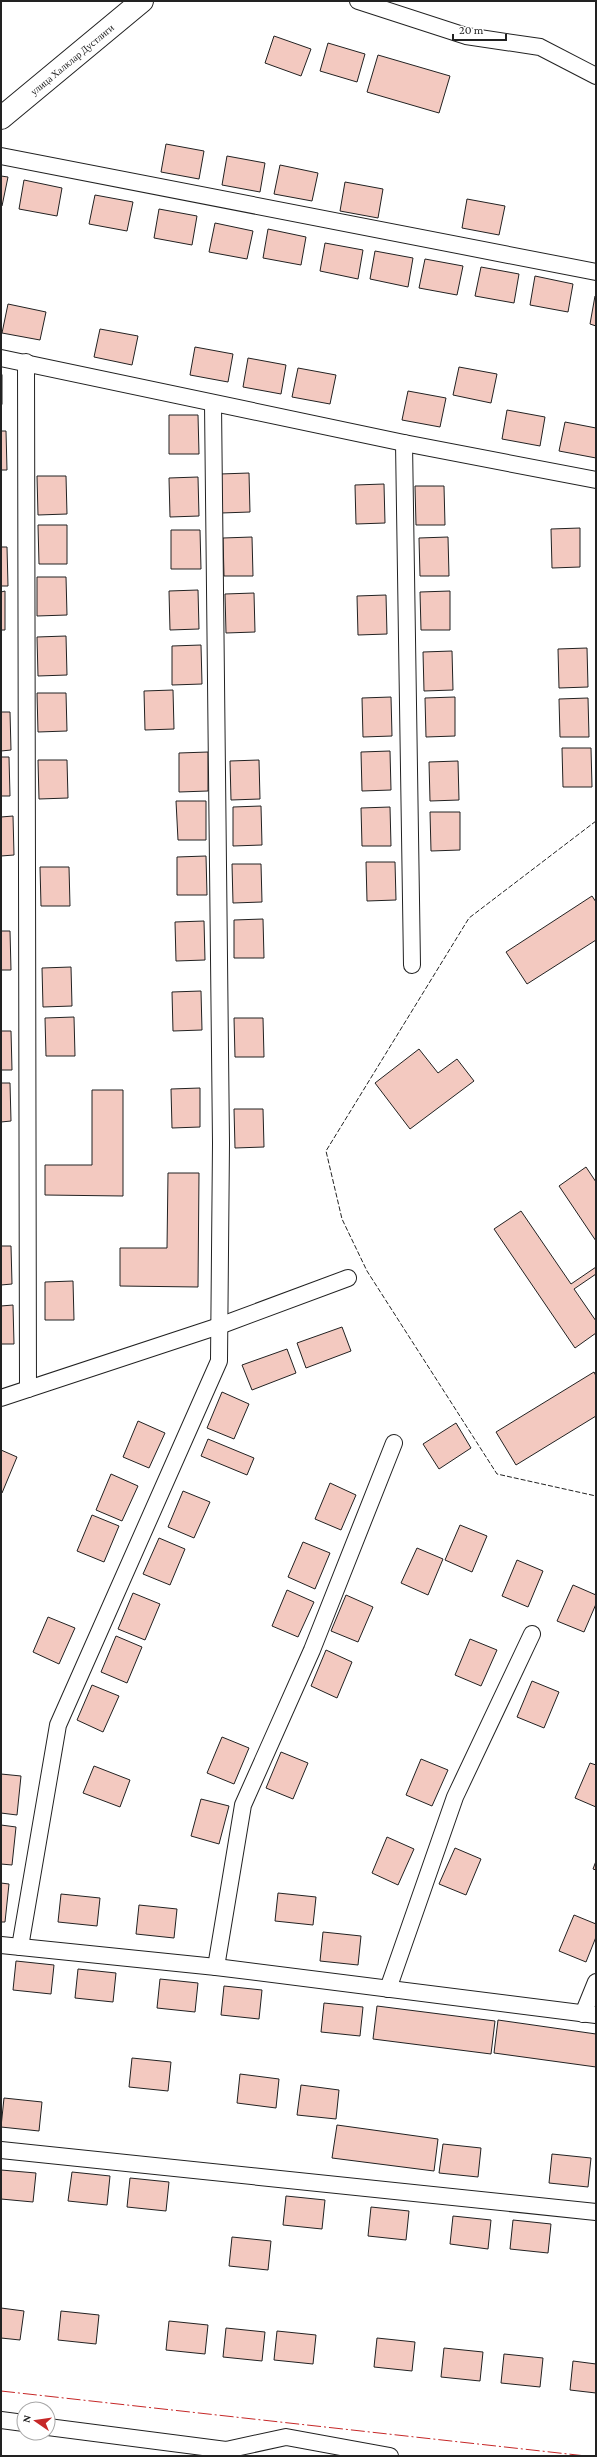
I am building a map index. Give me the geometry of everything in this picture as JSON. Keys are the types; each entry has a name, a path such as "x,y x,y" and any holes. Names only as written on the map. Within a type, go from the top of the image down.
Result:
{"street":[{"name":"улица Халклар Дустлиги","path":"1,118 142,1"},
{"path":"358,1 466,36 540,47 596,76"},
{"path":"1,156 596,272"},
{"path":"1,358 26,362 213,404 596,480"},
{"path":"26,362 28,1389"},
{"path":"20,1947 58,1725 219,1361 221,1143 213,404"},
{"path":"404,443 412,965"},
{"path":"1,1398 219,1326 348,1278"},
{"path":"216,1967 243,1805 312,1650 394,1444"},
{"path":"388,1989 455,1797 532,1634"},
{"path":"1,1945 216,1967 589,2015 596,1982"},
{"path":"1,2150 596,2212"},
{"path":"1,2420 16,2422"},
{"path":"56,2427 226,2450 286,2437 390,2456"}],"building":[{"path":"274,36 311,49 301,76 265,63"},
{"path":"328,43 365,54 357,82 320,71"},
{"path":"378,55 450,76 439,113 367,92"},
{"path":"166,144 204,151 199,179 161,172"},
{"path":"227,156 265,163 260,192 222,185"},
{"path":"280,165 318,173 312,201 274,194"},
{"path":"1,176 8,177 2,206 1,206"},
{"path":"24,180 62,188 57,216 19,209"},
{"path":"345,182 383,189 378,218 340,211"},
{"path":"95,195 133,202 127,231 89,224"},
{"path":"467,199 505,206 499,235 462,228"},
{"path":"159,209 197,216 192,245 154,238"},
{"path":"215,223 253,231 247,259 209,252"},
{"path":"268,229 306,237 301,265 263,258"},
{"path":"325,243 363,250 358,279 320,271"},
{"path":"375,251 413,258 408,287 370,279"},
{"path":"425,259 463,266 457,295 419,288"},
{"path":"481,267 519,274 514,303 475,296"},
{"path":"535,276 573,284 568,312 530,305"},
{"path":"596,296 596,326 590,324"},
{"path":"8,304 46,312 40,340 2,333"},
{"path":"100,329 138,336 132,365 94,357"},
{"path":"195,347 233,354 228,382 190,375"},
{"path":"248,358 286,365 281,394 243,387"},
{"path":"459,367 497,374 491,403 453,395"},
{"path":"298,368 336,375 330,404 292,397"},
{"path":"2,375 2,404 1,404"},
{"path":"408,391 446,398 440,427 402,420"},
{"path":"507,410 545,417 540,446 502,439"},
{"path":"169,415 198,415 199,454 169,454"},
{"path":"565,422 596,428 596,458 559,451"},
{"path":"1,431 6,431 7,470 1,470"},
{"path":"249,473 250,512 221,513 220,474"},
{"path":"37,476 66,476 67,514 38,515"},
{"path":"198,477 199,516 170,517 169,478"},
{"path":"384,484 385,523 356,524 355,485"},
{"path":"415,486 444,486 445,525 416,525"},
{"path":"38,525 67,525 67,564 39,564"},
{"path":"580,528 580,567 552,568 551,529"},
{"path":"171,530 200,530 201,569 171,569"},
{"path":"252,537 253,576 224,576 223,538"},
{"path":"448,537 449,576 420,576 419,538"},
{"path":"1,547 7,547 8,586 1,586"},
{"path":"37,577 66,577 67,615 37,616"},
{"path":"198,590 199,629 170,630 169,591"},
{"path":"5,591 5,630 1,630 1,592"},
{"path":"450,591 450,630 421,630 420,592"},
{"path":"254,593 255,632 226,633 225,594"},
{"path":"386,595 387,634 358,635 357,596"},
{"path":"66,636 67,675 38,676 37,637"},
{"path":"201,645 202,684 172,685 172,646"},
{"path":"587,648 588,687 559,688 558,649"},
{"path":"452,651 453,690 424,691 423,652"},
{"path":"173,690 174,729 145,730 144,691"},
{"path":"37,693 66,693 67,731 38,732"},
{"path":"391,697 392,736 363,737 362,698"},
{"path":"455,697 455,736 426,737 425,698"},
{"path":"588,698 589,737 560,737 559,699"},
{"path":"1,712 10,712 11,750 1,751"},
{"path":"562,748 591,748 592,787 563,787"},
{"path":"390,751 391,790 362,791 361,752"},
{"path":"208,752 208,791 179,792 179,753"},
{"path":"1,757 9,757 10,796 1,796"},
{"path":"38,760 67,760 68,798 39,799"},
{"path":"259,760 260,799 231,800 230,761"},
{"path":"458,761 459,800 430,801 429,762"},
{"path":"176,801 206,801 206,840 178,840"},
{"path":"261,806 262,845 233,846 233,807"},
{"path":"390,807 391,846 362,846 361,808"},
{"path":"430,812 460,812 460,850 431,851"},
{"path":"13,816 14,855 1,856 1,817"},
{"path":"206,856 207,895 177,895 177,857"},
{"path":"366,862 395,862 396,900 367,901"},
{"path":"232,864 261,864 262,902 233,903"},
{"path":"40,867 69,867 70,906 41,906"},
{"path":"592,896 596,902 596,940 527,984 506,952"},
{"path":"263,919 264,958 234,958 234,920"},
{"path":"204,921 205,960 176,961 175,922"},
{"path":"1,931 10,931 11,970 1,970"},
{"path":"71,967 72,1006 43,1007 42,968"},
{"path":"201,991 202,1030 173,1031 172,992"},
{"path":"74,1017 75,1056 46,1056 45,1018"},
{"path":"234,1018 263,1018 264,1057 235,1057"},
{"path":"1,1031 11,1031 12,1070 1,1070"},
{"path":"419,1049 438,1073 457,1059 474,1081 410,1129 375,1083"},
{"path":"1,1083 10,1083 11,1121 1,1122"},
{"path":"200,1088 200,1127 172,1128 171,1089"},
{"path":"92,1090 123,1090 123,1196 45,1195 45,1165 92,1165"},
{"path":"234,1109 263,1109 264,1147 235,1148"},
{"path":"586,1167 596,1182 596,1241 559,1186"},
{"path":"168,1173 199,1173 198,1287 120,1286 120,1248 167,1248"},
{"path":"521,1211 571,1284 596,1267 596,1274 574,1289 596,1321 596,1333 575,1348 494,1229"},
{"path":"1,1246 11,1246 12,1284 1,1285"},
{"path":"73,1281 74,1320 45,1320 45,1282"},
{"path":"13,1305 14,1344 1,1344 1,1306"},
{"path":"342,1327 351,1351 306,1368 297,1343"},
{"path":"287,1349 296,1373 252,1390 242,1365"},
{"path":"594,1372 596,1376 596,1416 516,1465 496,1432"},
{"path":"222,1392 249,1404 234,1439 207,1428"},
{"path":"138,1421 165,1433 149,1468 123,1457"},
{"path":"456,1423 471,1448 439,1469 423,1444"},
{"path":"208,1439 254,1458 247,1475 201,1456"},
{"path":"1,1450 17,1457 2,1493 1,1492"},
{"path":"111,1474 138,1486 122,1521 96,1510"},
{"path":"330,1483 356,1495 341,1530 315,1519"},
{"path":"183,1491 210,1502 194,1538 168,1527"},
{"path":"92,1515 119,1526 104,1562 77,1551"},
{"path":"460,1525 487,1536 472,1572 445,1560"},
{"path":"159,1538 185,1549 170,1585 143,1574"},
{"path":"303,1542 330,1553 315,1589 288,1577"},
{"path":"417,1548 443,1559 428,1595 401,1583"},
{"path":"517,1560 543,1571 528,1607 502,1596"},
{"path":"573,1585 596,1595 596,1604 584,1632 557,1621"},
{"path":"287,1590 314,1602 298,1637 272,1626"},
{"path":"133,1593 160,1604 145,1640 118,1629"},
{"path":"346,1595 373,1607 358,1642 331,1631"},
{"path":"48,1617 75,1628 59,1664 33,1652"},
{"path":"116,1636 142,1647 127,1683 101,1672"},
{"path":"470,1639 497,1650 481,1686 455,1675"},
{"path":"326,1650 352,1662 337,1698 311,1686"},
{"path":"532,1681 559,1692 544,1728 517,1717"},
{"path":"92,1685 119,1696 103,1732 77,1720"},
{"path":"222,1737 249,1748 234,1784 207,1773"},
{"path":"281,1752 308,1763 293,1799 266,1788"},
{"path":"421,1759 448,1770 432,1806 406,1795"},
{"path":"590,1763 596,1765 596,1807 575,1798"},
{"path":"94,1766 130,1780 120,1807 83,1793"},
{"path":"1,1774 21,1776 17,1815 1,1813"},
{"path":"201,1799 229,1806 219,1844 191,1836"},
{"path":"1,1825 16,1827 12,1865 1,1864"},
{"path":"387,1837 414,1849 398,1885 372,1873"},
{"path":"455,1848 481,1859 466,1895 439,1884"},
{"path":"596,1861 596,1870 593,1869"},
{"path":"1,1883 9,1884 5,1922 1,1922"},
{"path":"278,1893 316,1897 313,1925 275,1921"},
{"path":"61,1894 100,1898 97,1926 58,1922"},
{"path":"139,1905 177,1909 174,1938 136,1934"},
{"path":"574,1915 596,1924 596,1937 586,1962 559,1951"},
{"path":"323,1932 361,1936 358,1965 320,1961"},
{"path":"16,1961 54,1965 51,1994 13,1990"},
{"path":"78,1969 116,1973 113,2002 75,1998"},
{"path":"160,1979 198,1983 195,2012 157,2008"},
{"path":"224,1986 262,1990 259,2019 221,2015"},
{"path":"324,2003 363,2007 360,2036 321,2032"},
{"path":"377,2006 495,2021 491,2054 373,2039"},
{"path":"498,2020 596,2034 596,2067 494,2053"},
{"path":"132,2058 171,2062 168,2091 129,2087"},
{"path":"240,2074 279,2079 276,2108 237,2103"},
{"path":"301,2085 339,2090 336,2119 297,2115"},
{"path":"4,2098 42,2102 39,2131 1,2127"},
{"path":"337,2125 438,2139 434,2171 332,2158"},
{"path":"443,2144 481,2148 478,2177 439,2173"},
{"path":"552,2154 591,2158 588,2187 549,2183"},
{"path":"1,2170 36,2173 33,2202 1,2199"},
{"path":"72,2172 110,2176 107,2205 68,2201"},
{"path":"130,2178 169,2182 166,2211 127,2207"},
{"path":"286,2196 325,2200 322,2229 283,2225"},
{"path":"371,2207 409,2211 406,2240 368,2236"},
{"path":"453,2216 491,2220 488,2249 450,2244"},
{"path":"513,2220 551,2224 548,2253 510,2249"},
{"path":"232,2237 271,2241 268,2270 229,2266"},
{"path":"1,2308 24,2311 20,2340 1,2338"},
{"path":"61,2311 99,2315 96,2344 58,2340"},
{"path":"169,2321 208,2325 205,2354 166,2350"},
{"path":"226,2328 265,2332 262,2361 223,2357"},
{"path":"277,2331 316,2335 313,2364 274,2360"},
{"path":"377,2338 415,2342 412,2371 374,2367"},
{"path":"444,2348 483,2352 480,2381 441,2377"},
{"path":"504,2354 543,2358 540,2387 501,2383"},
{"path":"573,2361 596,2364 596,2393 570,2390"}],"fence":[{"path":"596,821 469,918 326,1151 342,1219 367,1271 497,1474 596,1496"}],"power":[{"path":"1,2391 586,2456"}]}
